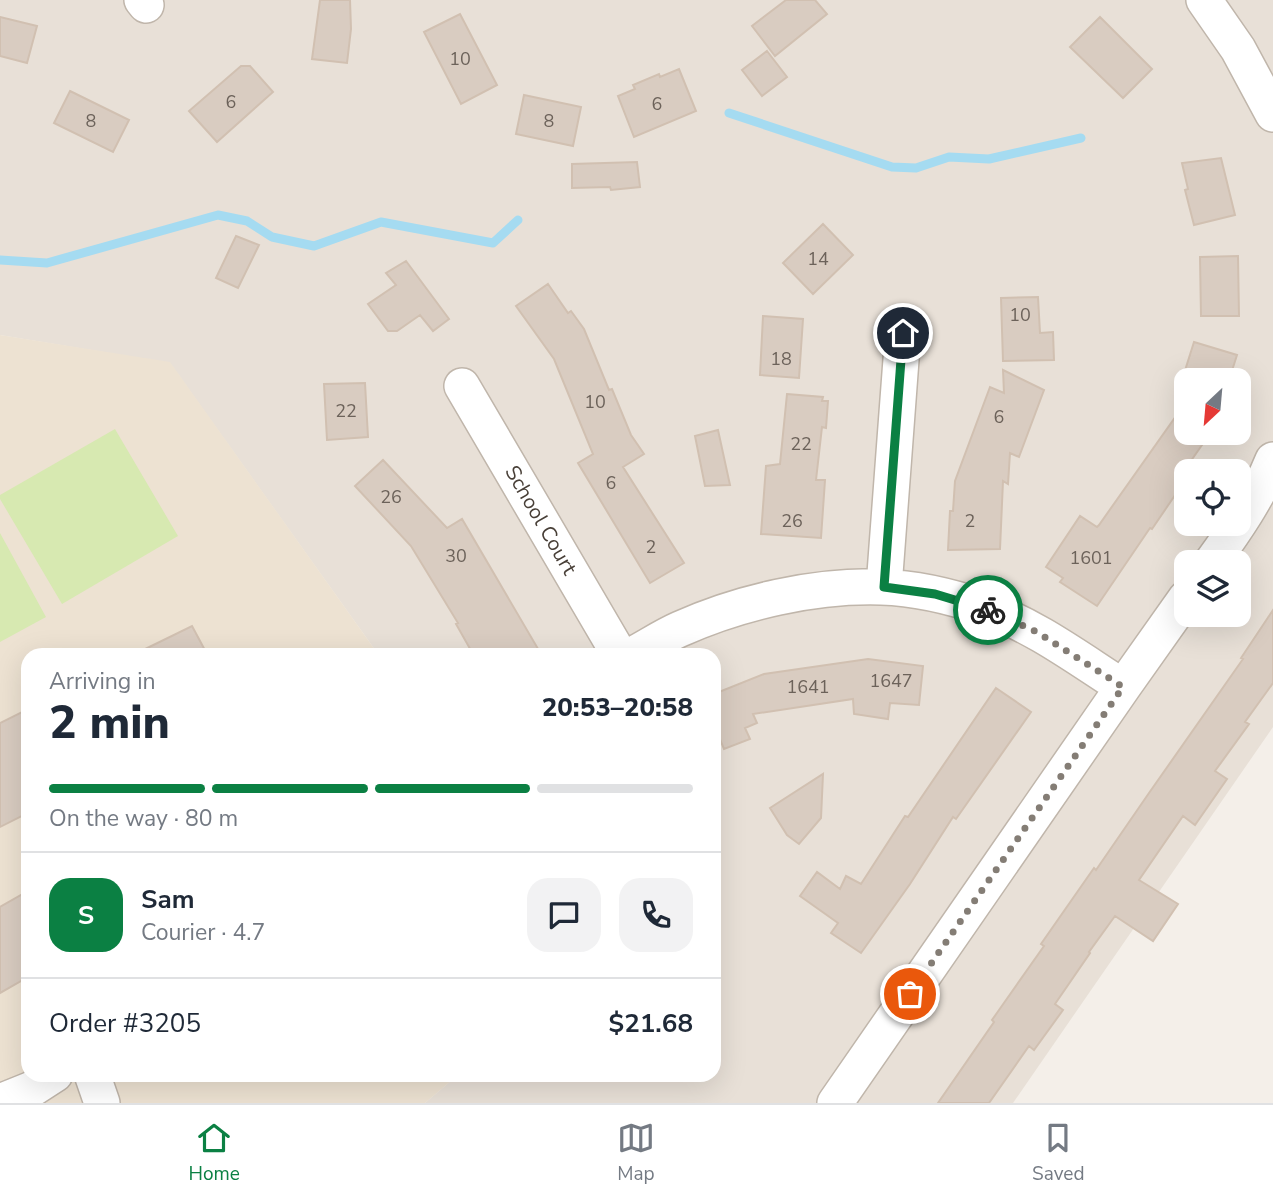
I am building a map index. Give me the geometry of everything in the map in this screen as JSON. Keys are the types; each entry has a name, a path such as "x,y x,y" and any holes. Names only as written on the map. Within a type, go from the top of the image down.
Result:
{"street":[{"path":"1204,0 1238,49 1273,114"},
{"path":"884,587 903,333"},
{"name":"School Court","path":"462,386 615,648"},
{"path":"1221,550 1240,523 1273,460"},
{"path":"645,648 679,629 725,611 786,595 848,587 884,587 935,594 986,609 1037,632 1123,687"},
{"path":"835,1103 1174,615"},
{"path":"0,1102 43,1082"},
{"path":"95,1082 102,1103"}],"shaded area":[{"path":"0,0 1273,0 1273,727 1013,1103 425,1103 450,1082 721,1082 721,648 374,648 170,363 0,335"},
{"path":"0,335 170,362 374,648 21,648 21,1082 450,1082 425,1103 0,1103"}],"green space":[{"path":"115,429 178,536 62,604 0,495"},
{"path":"0,533 46,617 0,642"}],"building":[{"path":"320,0 350,0 351,29 347,63 312,59"},
{"path":"786,0 815,0 827,14 775,56 752,26"},
{"path":"460,14 497,85 461,104 424,32"},
{"path":"0,17 37,26 27,63 0,56"},
{"path":"1100,17 1152,69 1123,98 1070,47"},
{"path":"767,51 787,77 762,96 742,70"},
{"path":"241,66 250,66 273,92 217,142 189,111"},
{"path":"679,69 696,111 634,137 618,96 635,89 633,85"},
{"path":"70,91 129,120 113,152 54,123"},
{"path":"524,95 581,107 573,146 516,134"},
{"path":"1221,158 1235,215 1194,225 1185,190 1188,189 1182,163"},
{"path":"637,162 640,187 611,190 610,187 572,188 572,164"},
{"path":"823,224 853,255 813,294 783,263"},
{"path":"236,236 259,245 238,288 216,278"},
{"path":"1238,256 1239,316 1201,316 1200,257"},
{"path":"406,261 449,319 433,331 420,315 397,331 388,331 368,304 396,285 386,273"},
{"path":"548,284 568,313 571,311 584,329 609,390 612,389 631,435 644,454 623,467 684,563 650,583 578,463 593,454 554,359 516,306"},
{"path":"1038,297 1040,333 1053,332 1054,360 1003,361 1001,298"},
{"path":"763,316 803,319 799,378 760,375"},
{"path":"1194,342 1237,355 1233,368 1186,368"},
{"path":"1003,370 1044,390 1019,457 1010,453 1008,484 1003,481 1000,549 948,550 955,481 990,387 1004,393"},
{"path":"365,383 368,437 327,440 324,384"},
{"path":"787,394 823,397 822,401 828,401 816,480 825,480 821,538 761,534 766,466 780,464"},
{"path":"1174,419 1174,445 1202,445 1192,459 1174,459 1174,497 1097,606 1060,582 1063,578 1046,567 1080,516 1097,527"},
{"path":"718,430 730,485 705,486 695,436"},
{"path":"383,460 447,528 462,519 537,648 470,648 456,624 458,623 411,546 355,486"},
{"path":"1273,610 1273,683 1245,722 1249,724 1215,771 1227,779 1195,825 1183,816 1139,880 1178,904 1153,941 1115,916 1055,1004 1063,1010 1034,1050 1029,1046 989,1103 938,1103 1044,946 1041,944 1243,659 1241,658"},
{"path":"192,626 204,648 147,648"},
{"path":"868,659 923,666 919,705 890,703 888,719 854,714 853,699 753,714 757,723 745,728 750,739 724,749 721,742 721,691 764,674"},
{"path":"996,688 1031,712 956,819 953,817 861,953 831,933 838,923 800,896 817,872 840,889 846,876 861,884 905,816 908,817"},
{"path":"21,712 21,816 0,827 0,723"},
{"path":"823,774 821,818 799,844 787,835 770,808"},
{"path":"21,895 21,981 0,993 0,907"}],"waterway":[{"path":"729,113 892,167 916,168 949,157 989,159 1081,138"},
{"path":"0,260 47,263 218,215 247,221 272,237 314,246 381,222 493,243 518,220"}],"way so far":[{"path":"910,994 1123,687 1037,632 988,610"}],"route":[{"path":"903,333 884,587 935,594 988,610"}]}
